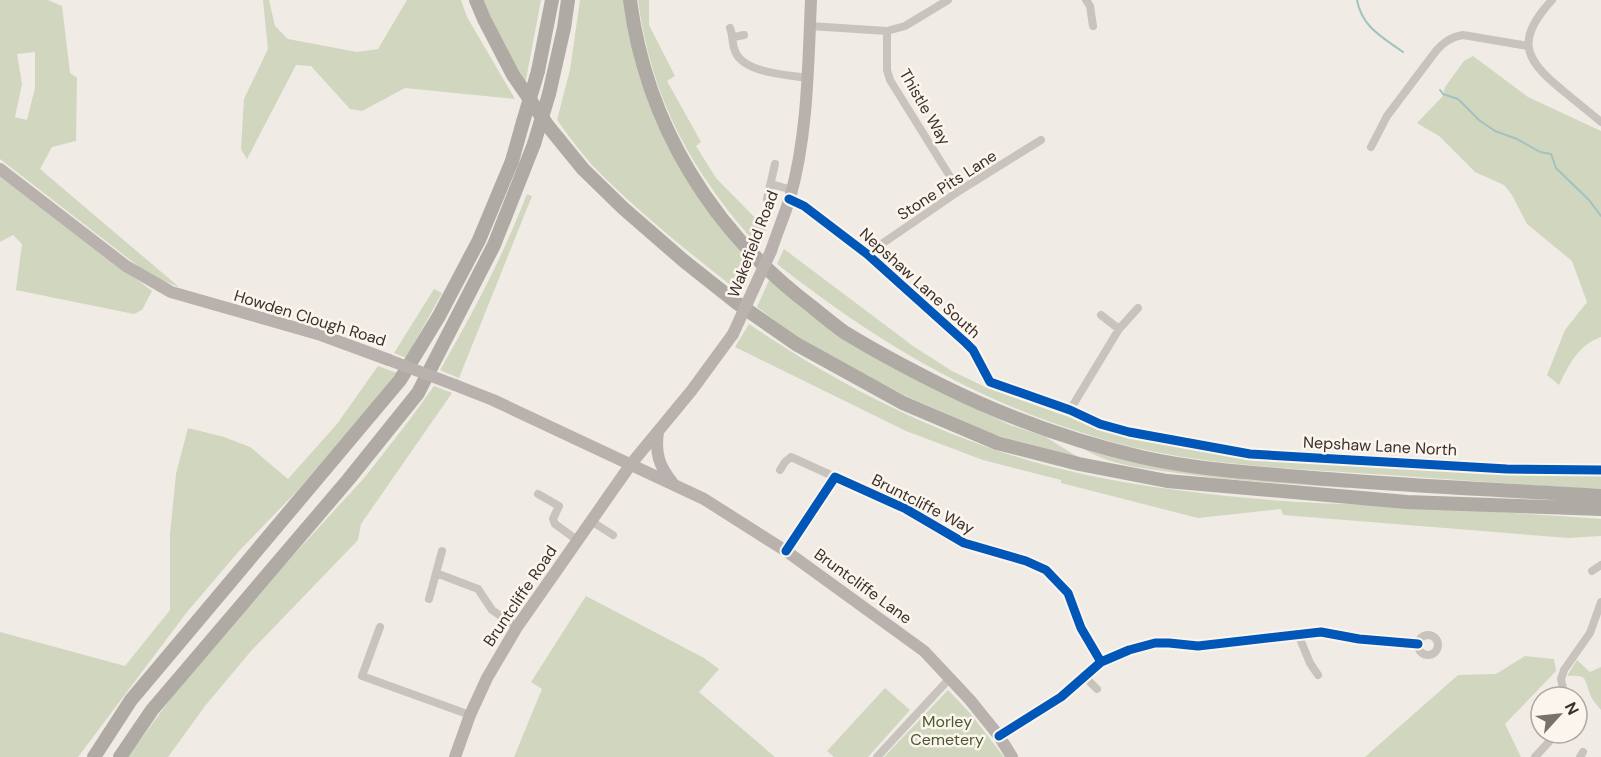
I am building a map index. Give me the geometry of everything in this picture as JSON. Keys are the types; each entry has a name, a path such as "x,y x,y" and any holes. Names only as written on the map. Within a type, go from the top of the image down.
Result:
{"highway":[{"path":"477,0 513,75 542,117 583,169 623,208 737,303 796,344 903,403 997,442 1079,464 1167,481 1407,502 1601,509"},
{"path":"94,757 131,700 400,380 439,316 479,240 512,161 538,71 552,0"},
{"path":"120,757 152,710 348,480 418,393 495,245 534,144 549,94 569,0"},
{"path":"630,0 638,51 669,135 698,187 758,261 794,294 842,330 913,372 965,397 1036,426 1141,457 1239,472 1376,483 1601,496"}],"main road":[{"name":"Wakefield Road","path":"631,464 692,390 733,334 771,251 790,194 806,107 811,0"},
{"name":"Howden Clough Road","path":"0,169 126,266 171,292 321,335 389,360 493,400 631,464"},
{"path":"658,431 657,458 673,484"},
{"name":"Bruntcliffe Lane","path":"631,464 704,499 786,551 924,651 999,736 1012,757"},
{"name":"Bruntcliffe Road","path":"455,757 470,715 487,678 517,627 631,464"}],"street":[{"path":"810,26 887,30 905,26 948,0"},
{"path":"1086,0 1090,6 1092,26"},
{"path":"1552,0 1533,24 1528,46 1538,69 1601,122"},
{"path":"730,28 737,56 747,65 768,72 807,78"},
{"name":"Thistle Way","path":"887,30 887,70 890,80 959,192"},
{"path":"734,37 744,35"},
{"path":"1371,147 1387,116 1436,51 1453,36 1463,35 1528,46"},
{"name":"Stone Pits Lane","path":"867,254 1041,140"},
{"path":"767,199 776,164"},
{"name":"Nepshaw Lane South","path":"771,184 790,194 867,254 974,350 990,382 1070,410 1100,424 1159,438"},
{"path":"1070,410 1119,329 1138,308"},
{"path":"1101,315 1119,329"},
{"name":"Nepshaw Lane North","path":"1159,438 1251,454 1507,469 1601,470"},
{"name":"Bruntcliffe Way","path":"780,470 784,462 791,457 906,509 964,543 1026,561 1046,570 1068,593 1081,628 1101,663"},
{"path":"786,551 835,477"},
{"path":"538,494 559,506 553,519 555,524 577,540"},
{"path":"591,521 612,536"},
{"path":"429,599 442,551"},
{"path":"1592,572 1601,565"},
{"path":"436,573 478,589 492,610 517,627"},
{"path":"1562,685 1561,679 1564,670 1590,633 1601,602"},
{"path":"380,627 362,676 470,715"},
{"path":"999,736 1043,710 1101,663 1129,650 1155,644 1169,642 1198,646 1321,632 1359,639 1418,644"},
{"path":"1298,634 1310,663 1318,675"},
{"path":"1085,677 1096,689"},
{"path":"877,757 950,678"},
{"path":"1535,757 1546,745"}],"green space":[{"path":"0,0 48,0 62,6 70,73 77,78 76,141 52,147 40,169 179,287 151,276 0,159","holes":["35,52 35,88 27,120 15,117 22,84 17,54"]},
{"path":"263,0 269,0 275,26 288,39 357,52 378,49 407,0 461,0 467,17 515,99 405,88 362,111 350,109 311,66 296,65 247,159 241,149 244,99 268,49"},
{"path":"482,0 541,0 525,85"},
{"path":"580,0 624,0 638,71 661,132 702,202 753,265 741,293 645,215 591,164 557,120 570,70"},
{"path":"638,0 649,0 649,25 675,76 667,81 701,142 696,146 716,178 766,229 759,247 714,191 678,133 653,70"},
{"path":"1473,56 1528,97 1601,131 1601,337 1580,350 1559,385 1547,375 1565,330 1587,302 1572,261 1527,224 1512,195 1504,185 1475,172 1439,136 1417,123 1442,97 1445,87 1464,61"},
{"path":"0,176 152,291 142,310 134,314 16,290 22,244 13,235 0,242"},
{"path":"527,194 532,196 459,378 440,370 487,284"},
{"path":"784,249 913,346 952,371 985,387 1128,436 1235,454 1538,473 1601,474 1601,489 1222,462 1155,452 1089,435 1045,420 964,385 887,342 813,292 777,264"},
{"path":"770,278 949,395 1010,425 1044,436 1078,457 996,435 908,397 799,339 757,307"},
{"path":"434,289 442,293 406,358 394,353"},
{"path":"749,324 827,373 908,415 994,449 1037,463 1136,484 1244,498 1601,519 1601,536 1568,538 1283,515 1281,509 1198,518 1061,483 1061,480 983,460 906,431 735,347"},
{"path":"378,366 397,373 298,490 239,551 187,612 78,757 0,757 0,632 125,666 170,610 170,534 176,474 188,428 224,437 250,447 288,479 337,424"},
{"path":"434,386 452,393 361,524 358,540 251,651 205,706 168,757 128,757 182,683 245,608 365,477"},
{"path":"1080,447 1347,486 1347,488 1151,470 1115,462"},
{"path":"586,596 704,658 719,669 699,692 775,757 514,757 542,689 531,682"},
{"path":"1525,656 1554,659 1556,671 1543,685 1529,685 1529,699 1505,724 1521,757 1365,757 1458,675 1496,674"},
{"path":"1577,660 1590,672 1601,667 1601,710 1592,698 1589,685 1587,685 1584,678 1567,676"},
{"path":"885,688 910,710 868,757 834,757 827,751"},
{"name":"Morley Cemetery","path":"948,690 970,713 1004,757 884,757"}],"waterway":[{"path":"1357,0 1368,24 1403,52"},
{"path":"1440,90 1443,94 1458,99 1479,120 1495,131 1517,139 1540,152 1551,154 1556,168 1589,200 1601,216"}],"cycle path":[{"path":"789,199 804,206 867,254 966,343 973,350 990,382 1070,410 1100,424 1129,432 1250,454 1507,469 1601,470"},
{"path":"786,551 835,477 906,509 964,543 1026,561 1046,570 1068,593 1081,628 1101,662"},
{"path":"999,736 1061,697 1101,662 1129,650 1155,643 1198,646 1321,632 1359,639 1418,644"}]}
